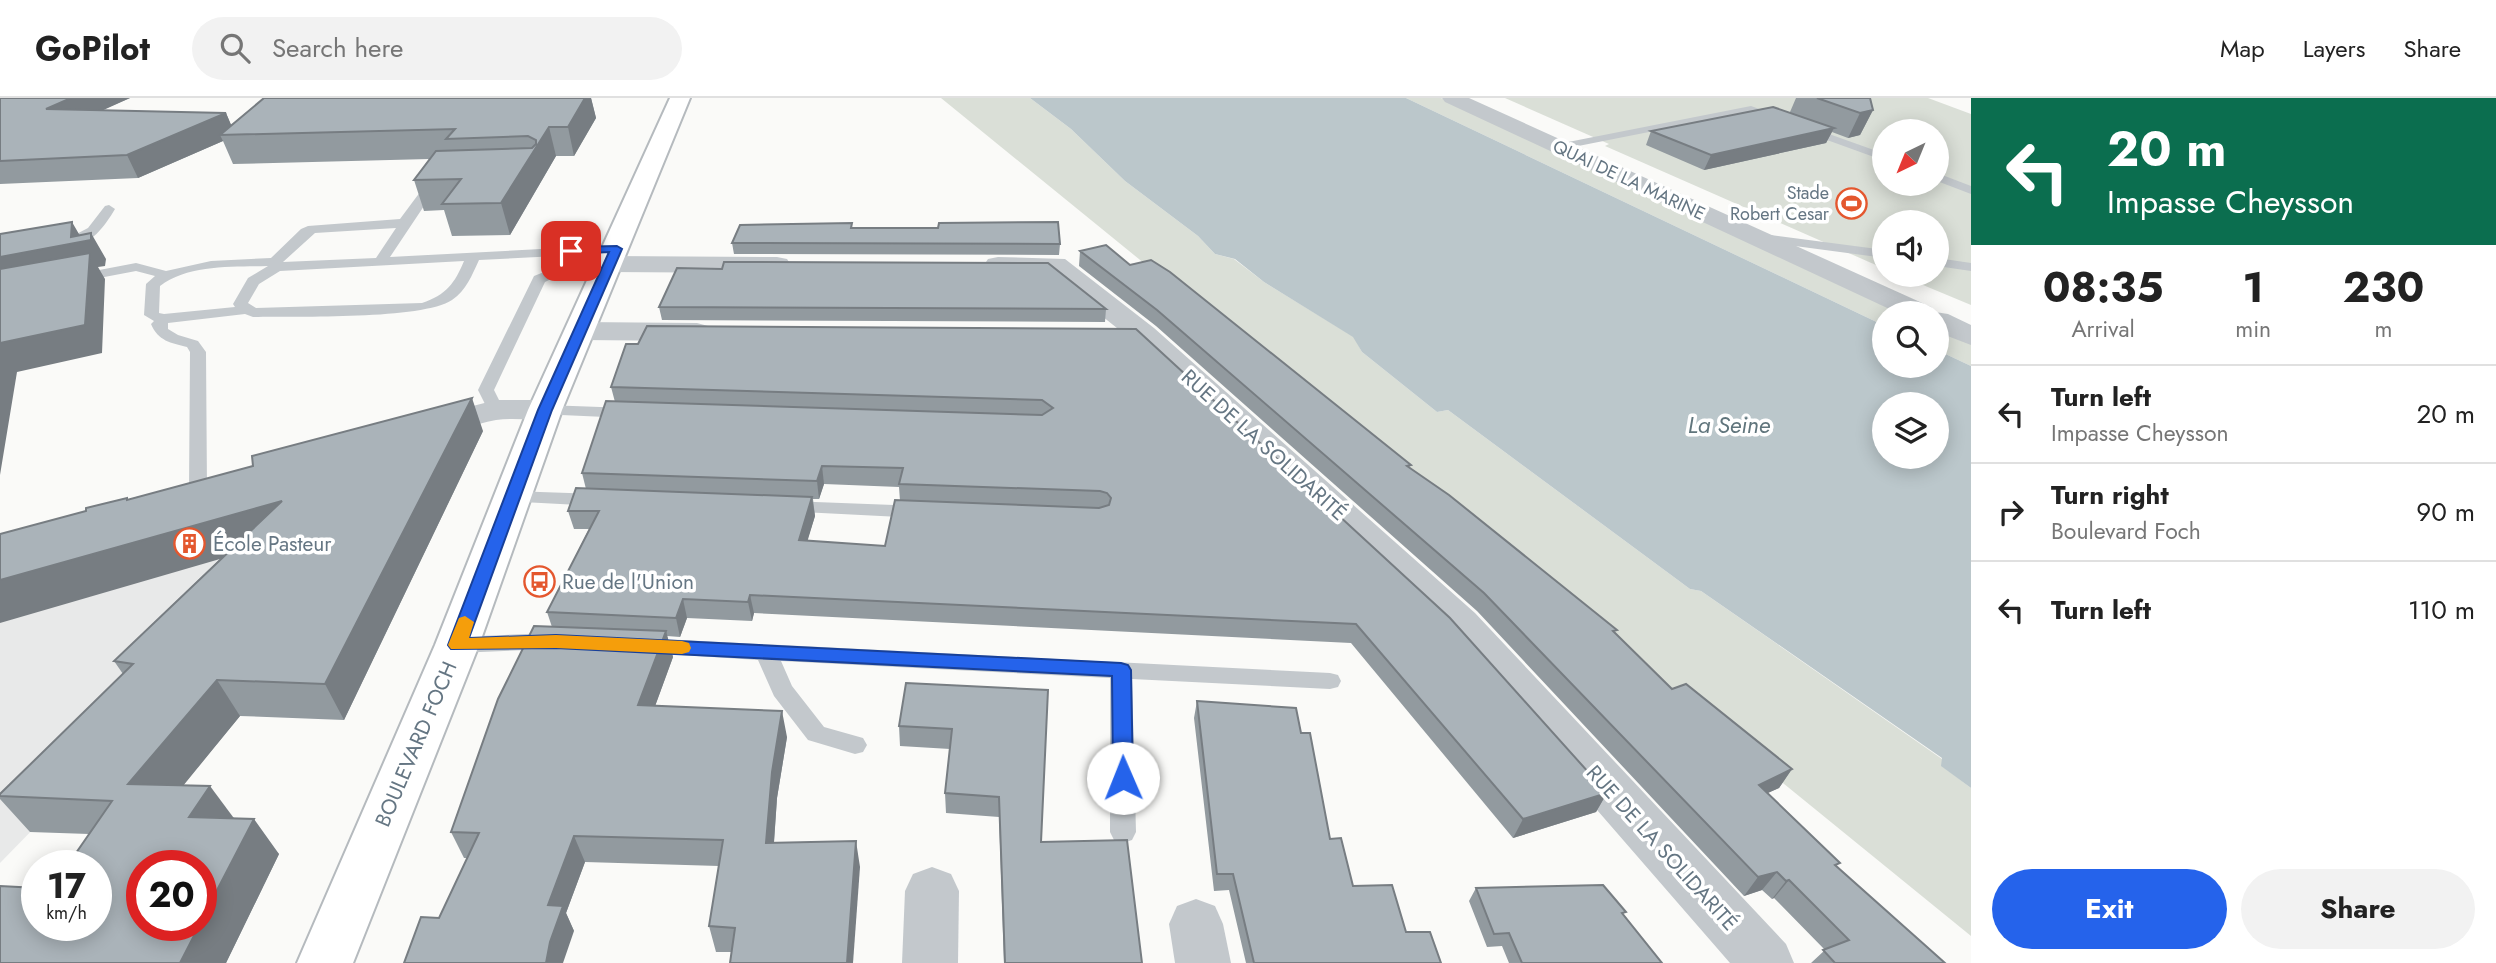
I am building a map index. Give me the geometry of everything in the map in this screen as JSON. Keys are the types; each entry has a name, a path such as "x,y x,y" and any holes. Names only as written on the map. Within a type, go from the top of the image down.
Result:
{"main road":[{"name":"BOULEVARD FOCH","path":"325,963 457,645 545,410 680,98"}],"street":[{"name":"QUAI DE LA MARINE","path":"1451,98 1895,301"},
{"path":"613,257 810,265"},
{"name":"RUE DE LA SOLIDARITÉ","path":"960,265 1055,265 1143,334 1460,624 1766,963"},
{"path":"1949,325 1971,335"},
{"path":"580,331 731,332"},
{"path":"1101,334 1143,334"},
{"path":"393,438 496,410 545,410"},
{"path":"930,963 932,891"}],"lane":[{"path":"1558,147 1751,109 1872,153"},
{"path":"245,310 240,304 253,281 277,264 306,232 313,229 405,222 439,175 453,175"},
{"path":"1950,182 1971,190"},
{"path":"57,246 83,239 96,231 109,209"},
{"path":"380,262 404,230 404,226 399,224"},
{"path":"1754,237 1771,237 1872,252"},
{"path":"473,257 457,292 423,307 253,313 245,310 163,319 151,315 153,284 166,275 221,265 380,262 518,252 613,257"},
{"path":"496,410 486,390 539,279 555,272 613,257"},
{"path":"1949,264 1970,267"},
{"path":"62,281 136,267 166,275"},
{"path":"163,319 159,324 161,332 167,337 193,344 198,352 197,491"},
{"path":"545,410 646,414"},
{"path":"511,497 623,501"},
{"path":"777,506 944,513"},
{"path":"457,645 569,642"},
{"path":"621,645 1330,681"},
{"path":"766,652 782,690 816,734 855,745"},
{"path":"1121,670 1124,832"}],"shaded area":[{"path":"941,98 1030,98 1071,129 1125,181 1198,236 1215,254 1234,259 1264,282 1354,337 1362,352 1437,412 1448,410 1690,589 1701,591 1942,759 1942,766 1971,788 1971,936"},
{"path":"1406,98 1441,98 1879,301 1872,301 1872,320"},
{"name":"Stade Robert Cesar","path":"1505,98 1928,98 1971,114 1971,305 1928,287 1949,287 1949,210 1872,210 1872,263 1605,146 1609,144"},
{"path":"1949,333 1971,343 1971,366 1949,356"},
{"path":"271,501 88,773 0,863 0,576"}],"water":[{"name":"La Seine","path":"1030,98 1406,98 1872,320 1872,378 1949,378 1949,356 1971,366 1971,788 1941,766 1942,758 1701,591 1690,589 1448,410 1437,412 1362,352 1353,337 1264,282 1235,259 1215,254 1198,236 1125,181 1071,129"}],"building":[{"path":"0,98 71,98 46,109 226,113 127,155 0,161"},
{"path":"264,98 585,98 568,127 549,127 501,203 442,204 461,179 414,180 436,151 532,148 536,140 528,136 446,139 455,129 220,135"},
{"path":"1817,98 1870,98 1873,110 1860,113"},
{"path":"1773,107 1834,128 1711,155 1651,131"},
{"path":"72,222 71,237 91,233 91,240 0,257 0,234"},
{"path":"1058,222 1060,244 732,243 740,225 852,223 851,228 938,228 939,223"},
{"path":"1106,245 1130,265 1151,260 1170,272 1411,465 1407,466 1449,495 1617,630 1613,631 1672,689 1686,684 1792,769 1759,785 1840,863 1835,865 1945,963 1835,963 1823,950 1849,940 1789,880 1786,881 1777,872 1758,877 1484,593 1157,310 1080,251"},
{"path":"90,253 85,325 0,343 0,269"},
{"path":"724,262 1048,263 1106,309 659,307 677,268 722,269"},
{"path":"647,326 1136,329 1450,618 1607,793 1523,819 1356,624 750,595 748,602 683,599 676,618 547,612 599,511 568,511 576,488 812,497 799,540 885,546 895,500 1099,508 1109,505 1111,498 1100,491 899,484 903,468 822,466 817,481 582,473 606,401 1042,415 1053,408 1042,400 611,387 626,344 638,344"},
{"path":"472,398 325,684 217,680 128,784 210,786 189,817 254,819 217,890 217,850 126,850 126,941 191,941 180,963 0,963 0,886 21,887 21,941 112,941 112,850 78,850 112,801 0,794 133,664 114,661 282,501 0,580 0,534 86,511 86,508 127,500 253,466 252,456"},
{"path":"534,626 666,631 638,705 782,711 772,772 766,843 856,841 847,963 730,963 735,928 709,926 723,840 574,836 548,905 563,906 550,942 546,963 404,963 421,917 439,918 479,833 451,832 498,699"},
{"path":"906,683 1048,690 1041,842 1127,840 1142,963 1005,963 999,797 945,793 952,729 899,726"},
{"path":"1197,701 1296,708 1301,733 1310,733 1330,839 1341,838 1353,886 1392,885 1406,932 1430,932 1441,963 1254,963 1233,874 1217,874"},
{"path":"1603,885 1662,963 1522,963 1509,933 1494,934 1476,888"}],"slow traffic":[{"path":"465,622 457,645 556,641 682,648"}],"place":[{"name":"Stade Robert Cesar","path":"1852,203"},
{"name":"École Pasteur","path":"190,544"},
{"name":"Rue de l'Union","path":"539,582"}],"route":[{"path":"571,251 617,249 545,410 457,645 556,641 1121,670 1123,778"}]}
